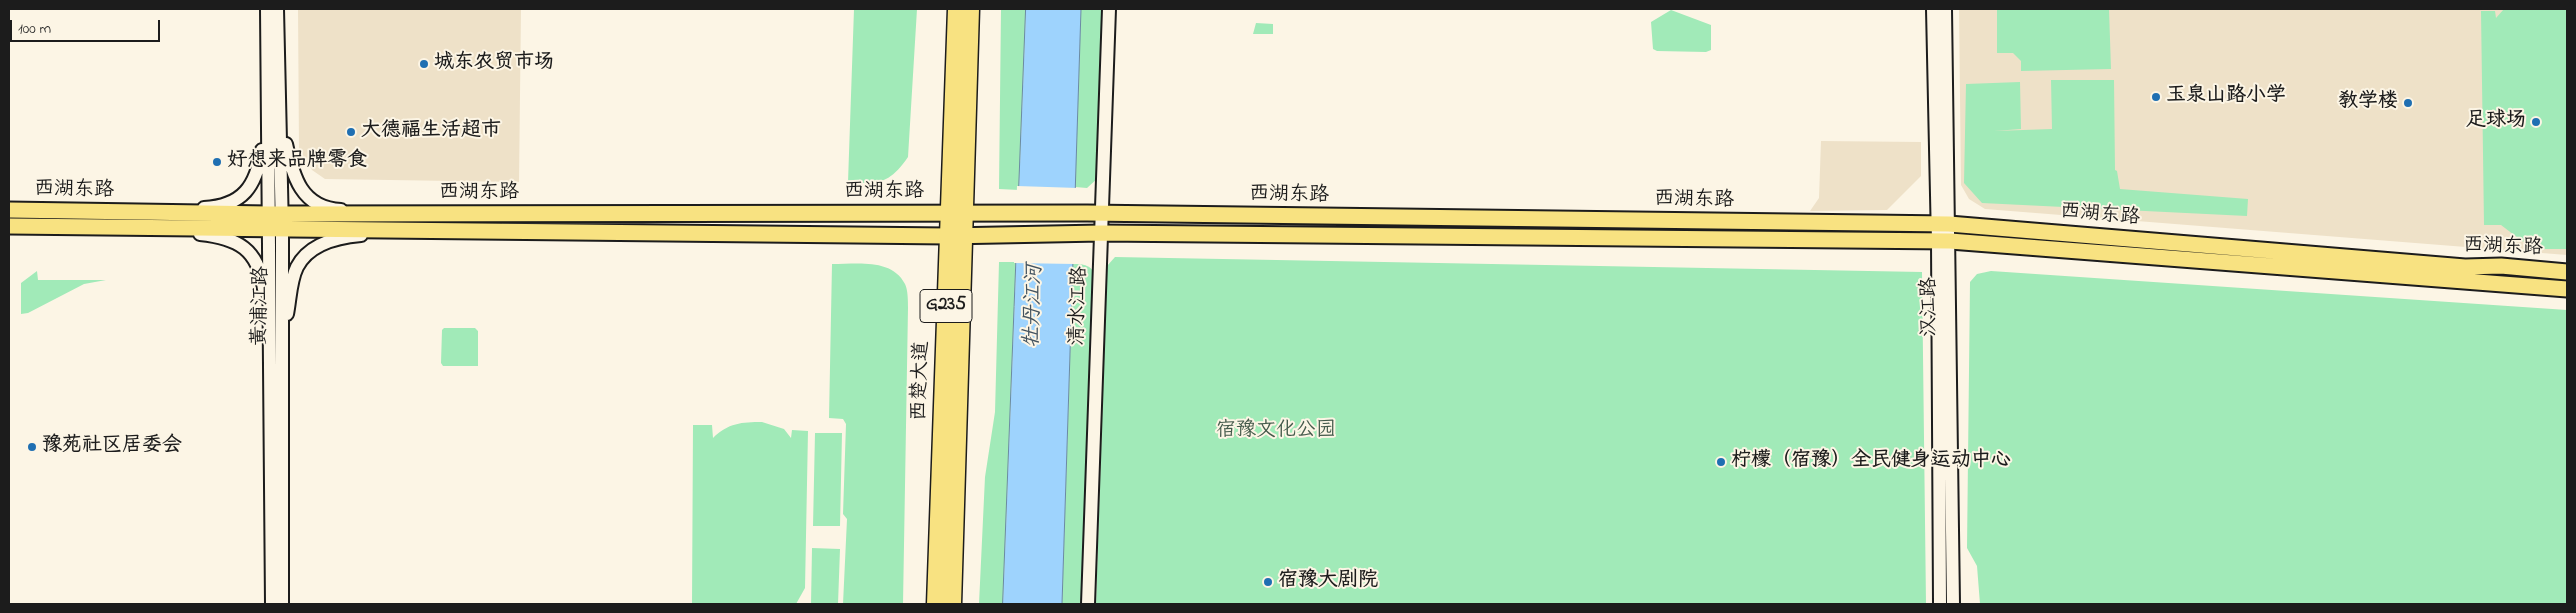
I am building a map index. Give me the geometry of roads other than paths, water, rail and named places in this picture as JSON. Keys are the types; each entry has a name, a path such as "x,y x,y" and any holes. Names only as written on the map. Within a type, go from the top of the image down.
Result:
{"highway":[{"name":"西楚大道","path":"956,9 956,213"},
{"name":"西楚大道","path":"936,604 956,213 970,9"},
{"name":"西楚大道","path":"952,604 955,236"}],"main road":[{"name":"西湖东路","path":"9,210 275,214 1001,213 1943,224 2455,267 2501,266 2567,272"},
{"name":"西湖东路","path":"9,226 392,232 955,236 1094,233 1944,241 2567,289"}],"street":[{"name":"黄浦江路","path":"267,9 274,118"},
{"name":"黄浦江路","path":"277,9 274,118 276,351 282,604"},
{"name":"清水江路","path":"1088,604 1094,214 1109,9"},
{"name":"汉江路","path":"1933,9 1944,241 1953,604"},
{"name":"汉江路","path":"1943,224 1945,9"},
{"path":"143,212 212,208 242,196 252,185 259,168 274,118"},
{"path":"274,118 293,174 302,192 317,204 335,210 391,214"},
{"path":"143,228 221,236 232,239 253,256 262,275 276,351"},
{"path":"276,351 297,268 309,252 322,244 350,236 392,232"},
{"name":"汉江路","path":"1940,604 1944,241"},
{"name":"黄浦江路","path":"272,604 276,351"}],"water":[{"name":"牡丹江河","path":"1026,9 1081,9 1062,604 1003,604"}],"place":[{"name":"城东农贸市场","path":"424,64"},
{"name":"玉泉山路小学","path":"2156,97"},
{"name":"教学楼","path":"2408,103"},
{"name":"足球场","path":"2536,122"},
{"name":"大德福生活超市","path":"351,132"},
{"name":"好想来品牌零食","path":"217,162"},
{"name":"豫苑社区居委会","path":"32,447"},
{"name":"柠檬（宿豫）全民健身运动中心","path":"1721,462"},
{"name":"宿豫大剧院","path":"1268,582"}],"park label":[{"name":"宿豫文化公园","path":"1276,432"}]}
